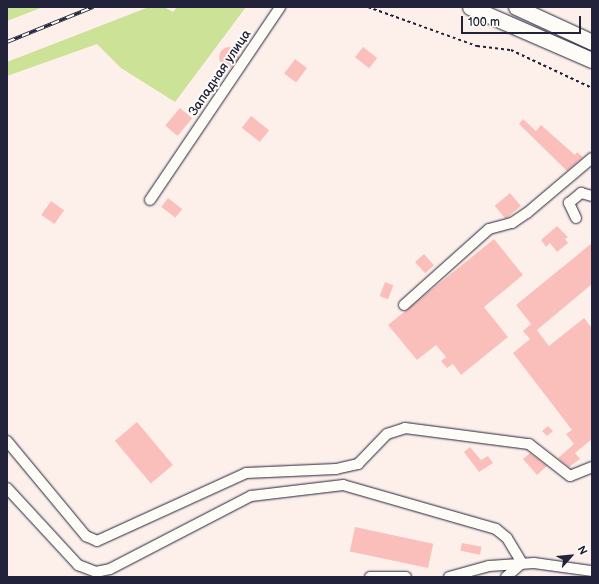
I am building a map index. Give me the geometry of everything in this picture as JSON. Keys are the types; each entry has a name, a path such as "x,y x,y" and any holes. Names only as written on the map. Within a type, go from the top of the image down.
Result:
{"highway":[{"path":"470,7 592,60"},
{"path":"516,7 592,42"}],"street":[{"name":"Западная улица","path":"150,200 277,10"},
{"path":"404,305 489,230 512,223 527,213 592,158"},
{"path":"576,218 569,203 581,193 592,196"},
{"path":"7,441 86,536 97,541 246,473 303,468 336,469 358,464 387,434 405,428 529,444 570,476 592,467"},
{"path":"7,488 78,565 96,572 110,569 251,496 342,485 496,529 508,538 522,563"},
{"path":"506,577 522,563"},
{"path":"449,577 489,566 522,563 592,571"},
{"path":"370,577 406,577"}],"path":[{"path":"368,7 477,46 511,50 592,88"}],"green space":[{"path":"7,7 43,7 7,21"},
{"path":"149,7 164,7 173,12 177,7 246,7 175,102 121,68 97,44 7,76 7,62"}],"building":[{"path":"225,47 233,47 239,53 239,61 233,67 225,67 219,61 219,53"},
{"path":"363,47 377,58 369,68 355,57"},
{"path":"295,59 307,68 296,82 284,73"},
{"path":"180,108 192,118 177,136 165,126"},
{"path":"251,116 269,130 260,142 242,128"},
{"path":"523,119 536,131 541,125 575,155 577,152 583,157 567,171 519,124"},
{"path":"510,193 521,206 506,219 495,206"},
{"path":"168,198 182,209 175,218 161,207"},
{"path":"51,201 64,210 54,224 41,215"},
{"path":"557,226 568,237 565,239 568,243 557,252 550,243 546,247 541,240"},
{"path":"494,239 523,275 484,307 508,337 461,375 453,364 447,368 441,361 446,357 436,345 417,360 388,325"},
{"path":"592,243 592,284 537,330 549,346 584,318 592,328 592,439 575,453 580,459 569,467 558,458 574,444 566,434 572,430 513,353 530,339 523,331 531,324 516,305"},
{"path":"424,254 434,265 425,273 415,262"},
{"path":"385,282 393,285 388,299 380,296"},
{"path":"137,422 173,465 151,484 115,441"},
{"path":"548,426 553,431 547,436 542,431"},
{"path":"470,447 481,460 488,456 493,463 479,472 464,452"},
{"path":"530,453 547,466 537,475 523,459"},
{"path":"355,527 433,544 428,568 350,551"},
{"path":"462,543 482,547 480,555 460,551"}],"railway":[{"path":"7,42 93,7"}]}
